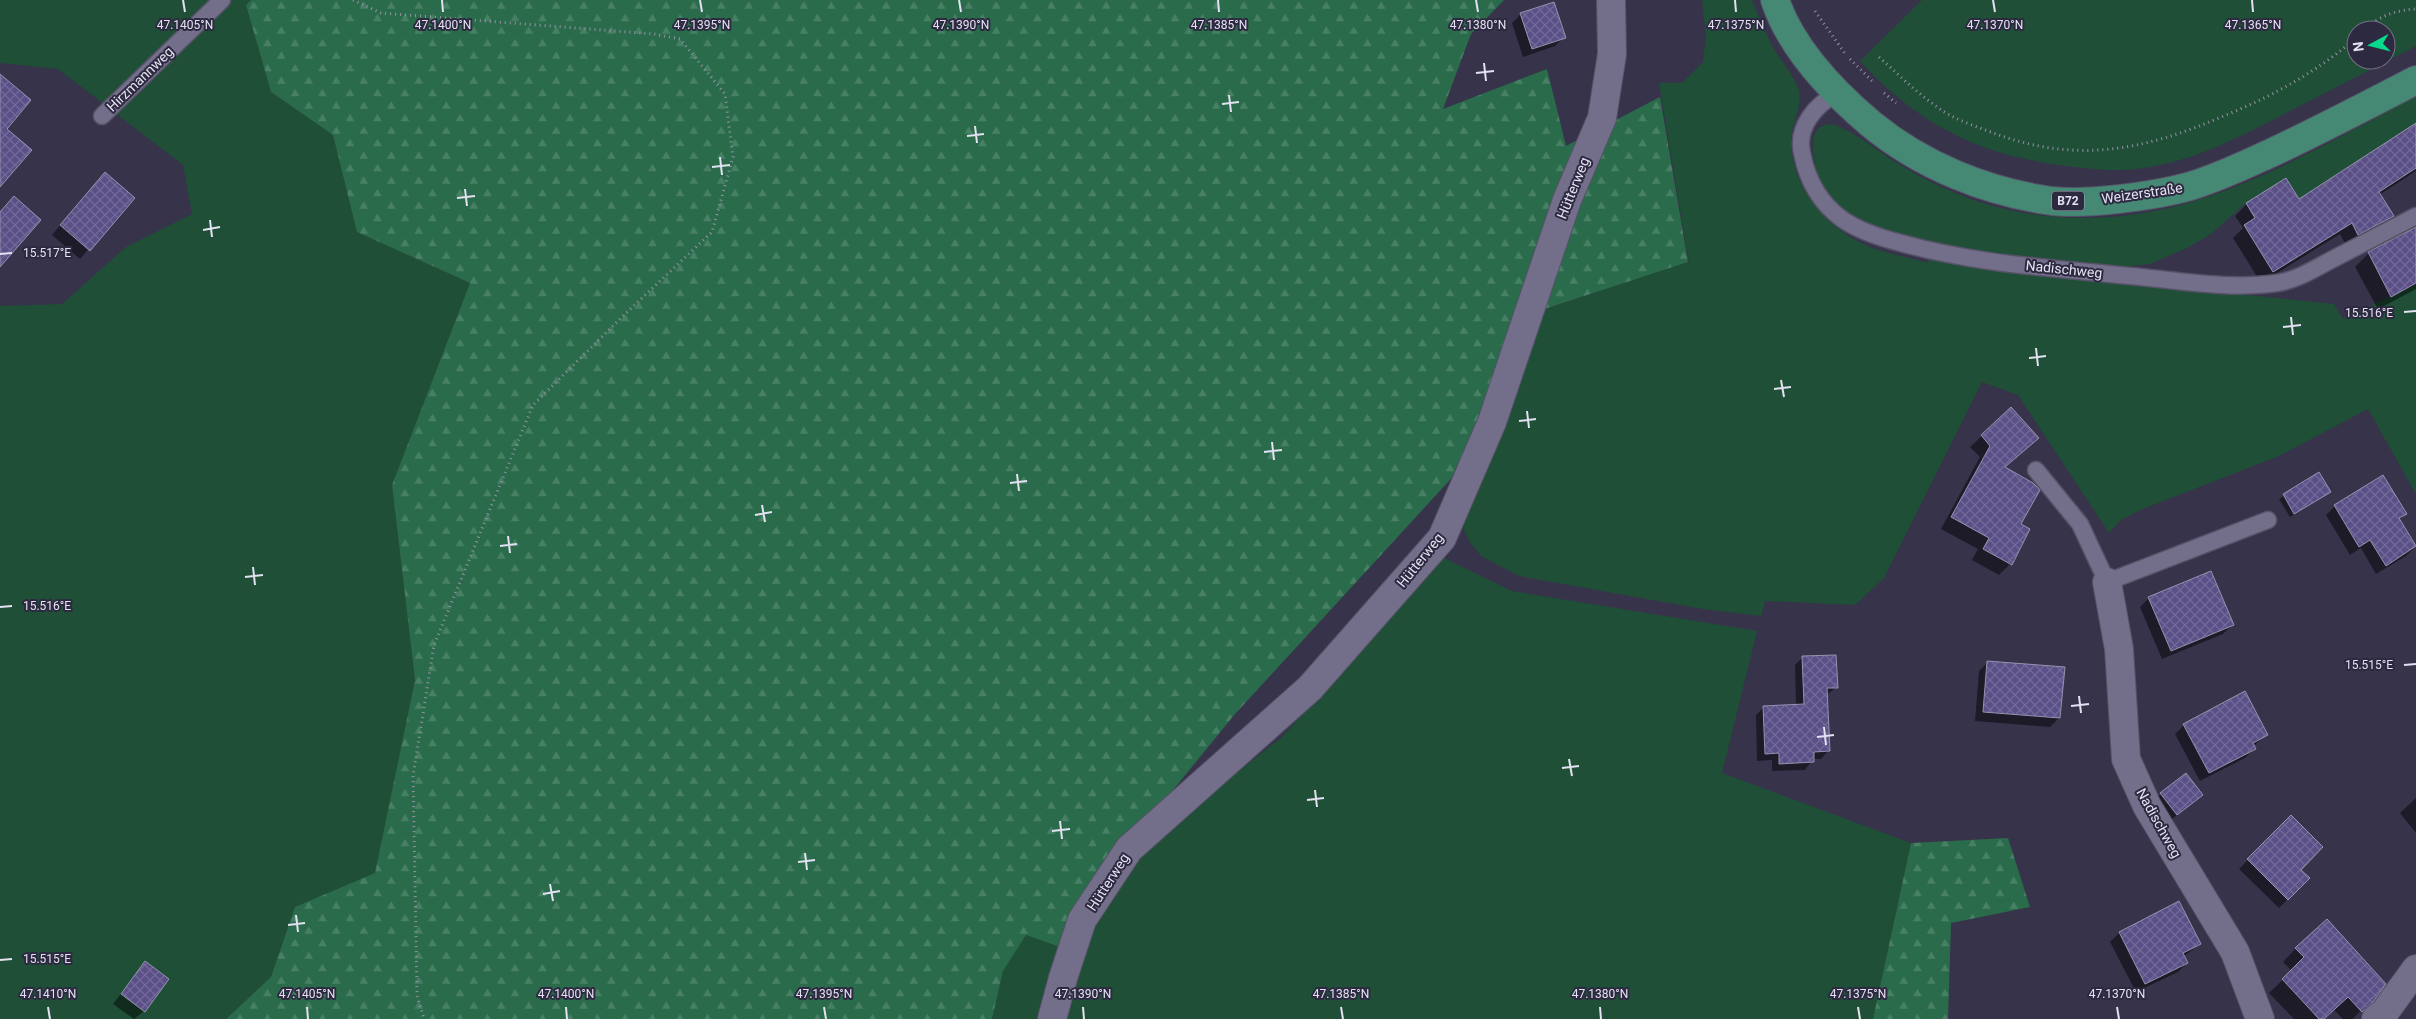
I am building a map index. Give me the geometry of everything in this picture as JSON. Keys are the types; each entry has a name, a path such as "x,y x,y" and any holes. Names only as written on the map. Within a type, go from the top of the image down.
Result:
{"main road":[{"name":"Weizerstraße","path":"1774,0 1791,34 1811,62 1830,97 1902,148 1943,169 1990,187 2054,201 2141,196 2188,187 2228,172 2327,126 2416,80"}],"street":[{"name":"Hütterweg","path":"1052,1019 1082,920 1129,849 1310,688 1442,538 1492,422 1567,200 1602,118 1612,54 1611,0"},
{"name":"Nadischweg","path":"2107,582 2119,649 2126,759 2147,806 2235,952 2260,1019"},
{"path":"2376,1019 2384,1013 2416,969"}],"lane":[{"name":"Hirzmannweg","path":"102,116 222,0"},
{"name":"Nadischweg","path":"1830,97 1810,116 1801,138 1801,148 1808,177 1828,207 1843,219 1864,231 1928,251 2027,266 2223,285 2277,283 2310,271 2416,216"},
{"path":"2036,470 2080,524 2107,582 2268,520"}],"path":[{"path":"352,0 381,13 654,34 680,39 725,94 733,157 712,232 533,405 434,645 413,776 417,995 424,1019"},
{"path":"1812,7 1848,58 1899,105"},
{"path":"2377,20 2395,12 2416,9"},
{"path":"1879,57 1913,89 1942,110 1968,123 2027,144 2052,149 2095,152 2156,141 2194,129 2248,106 2307,74 2346,45"}],"green space":[{"path":"0,0 251,0 246,5 271,92 333,135 357,232 470,283 392,485 415,680 375,874 295,907 271,977 226,1019 0,1019 0,306 62,304 126,247 192,214 183,165 58,69 0,63"},
{"path":"251,0 1504,0 1471,34 1443,109 1547,69 1566,146 1660,97 1688,262 1514,319 1459,470 1235,714 1116,860 1066,949 1026,935 1003,971 992,1019 226,1019 271,977 295,907 375,873 415,680 392,485 470,283 357,232 333,135 271,92 246,5"},
{"path":"1702,0 1752,0 1771,43 1798,86 1800,97 1791,137 1797,175 1813,203 1823,215 1849,236 1870,247 1929,263 1926,257 2026,272 2334,304 2343,319 2416,284 2416,494 2368,409 2279,456 2140,510 2120,521 2109,533 2018,395 1982,382 1884,578 1855,605 1765,601 1761,616 1703,609 1519,576 1481,556 1469,541 1464,530 1465,508 1536,312 1688,262 1689,264 1659,83 1682,83 1703,62 1706,36"},
{"path":"1922,0 2416,0 2416,46 2396,56 2396,20 2346,20 2346,70 2369,70 2226,143 2177,161 2135,169 2102,170 2066,166 2035,161 1978,145 1953,134 1929,120 1883,84 1860,61"},
{"path":"2416,97 2416,125 2299,199 2286,179 2246,203 2211,234 2187,248 2150,264 2120,267 1980,254 1909,239 1877,228 1850,214 1827,193 1817,173 1813,150 1813,139 1817,130 1825,125 1833,125 1855,135 1928,181 1995,207 2030,214 2084,218 2136,214 2185,204 2232,188 2323,146"},
{"path":"1438,555 1512,591 1757,631 1722,773 1911,843 1873,1019 1065,1019 1101,907 1135,851 1281,738 1336,678"},
{"path":"2008,838 2030,907 1951,923 1948,1019 1873,1019 1911,843"},
{"path":"1026,934 1066,949 1048,1019 992,1019 1003,971"}],"building":[{"path":"1554,2 1566,38 1532,49 1520,13"},
{"path":"0,74 31,100 7,129 32,150 0,187"},
{"path":"2416,123 2416,168 2379,192 2394,216 2358,235 2352,223 2273,272 2244,225 2255,218 2246,203 2286,178 2299,199"},
{"path":"105,172 135,198 90,251 60,225"},
{"path":"14,196 41,220 0,267 0,212"},
{"path":"2416,227 2416,283 2391,297 2368,252"},
{"path":"2011,407 2039,438 2005,467 2033,483 2040,490 2021,524 2030,529 2012,565 1983,549 1989,538 1951,517 1990,446 1981,435"},
{"path":"2319,472 2331,492 2294,514 2283,494"},
{"path":"2383,475 2407,514 2399,518 2416,546 2386,566 2370,540 2359,547 2334,505"},
{"path":"2211,571 2234,625 2171,651 2148,597"},
{"path":"1836,655 1838,688 1827,688 1830,751 1814,752 1814,762 1779,764 1779,753 1765,754 1763,706 1804,704 1802,656"},
{"path":"1987,661 2065,667 2060,718 1983,712"},
{"path":"2245,691 2268,735 2253,743 2256,749 2209,773 2183,724"},
{"path":"2186,773 2203,795 2177,815 2160,793"},
{"path":"2291,815 2323,847 2301,870 2310,878 2288,900 2247,859"},
{"path":"2179,901 2201,944 2183,953 2188,963 2145,984 2119,932"},
{"path":"2327,919 2386,984 2373,1002 2362,1012 2348,997 2324,1019 2319,1019 2282,979 2304,957 2295,948"},
{"path":"145,961 169,979 145,1012 121,994"}]}
